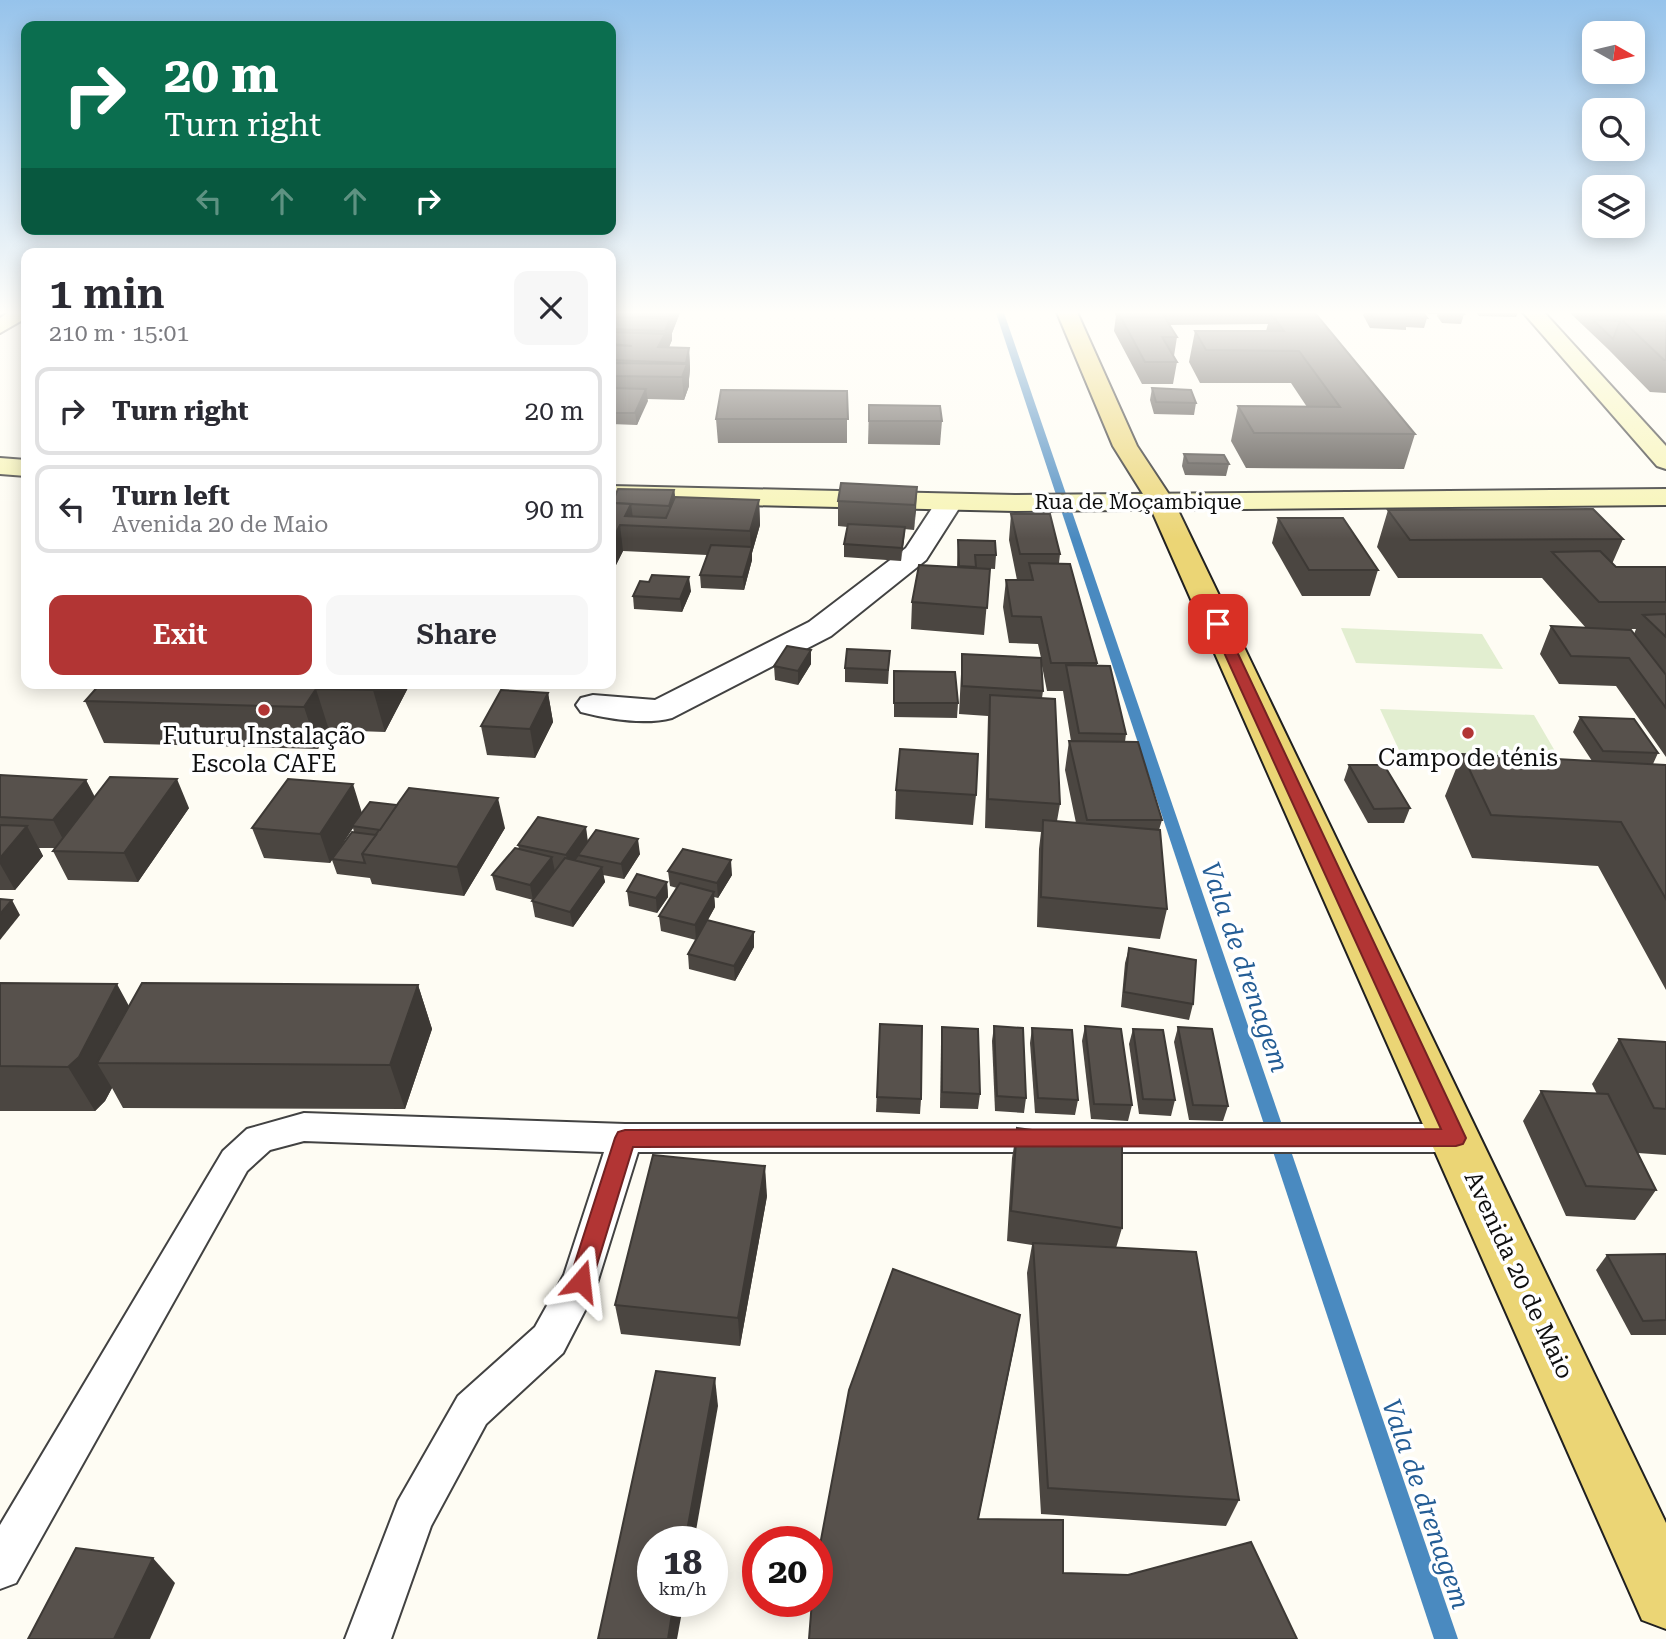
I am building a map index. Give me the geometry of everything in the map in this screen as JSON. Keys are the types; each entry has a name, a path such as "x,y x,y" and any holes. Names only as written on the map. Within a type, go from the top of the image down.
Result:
{"main road":[{"name":"Avenida 20 de Maio","path":"1099,386 1125,446 1161,502 1666,1596"}],"street":[{"path":"1599,386 1666,461"},
{"path":"0,467 21,468"},
{"name":"Rua de Moçambique","path":"616,494 1016,503 1666,497"},
{"path":"593,705 660,710 820,629 916,554 950,502"}],"lane":[{"path":"0,1567 234,1161 259,1139 304,1127 625,1138 1456,1138"},
{"path":"368,1639 413,1516 472,1410 549,1340 581,1281 625,1138"}],"green space":[{"path":"1341,628 1482,634 1503,669 1356,663"},
{"name":"Campo de ténis","path":"1380,709 1534,715 1559,758 1399,750"}],"building":[{"path":"1325,386 1376,386 1415,434 1254,433 1238,406 1340,407"},
{"path":"616,388 646,389 635,413 616,413"},
{"path":"1152,388 1191,390 1196,403 1156,402"},
{"path":"721,390 847,391 848,419 716,419"},
{"path":"869,405 940,406 942,421 869,421"},
{"path":"1184,454 1224,455 1229,464 1188,463"},
{"path":"841,483 917,487 915,505 838,501"},
{"path":"618,489 674,490 669,506 616,503"},
{"path":"675,497 759,500 750,531 620,525 616,533 616,503 631,504 625,516 666,518"},
{"path":"1593,509 1623,539 1410,540 1388,510"},
{"path":"1011,514 1050,514 1060,554 1020,554"},
{"path":"1278,518 1343,518 1378,570 1309,570"},
{"path":"848,524 905,527 902,548 844,544"},
{"path":"958,540 995,541 996,555 975,555 976,567 959,566"},
{"path":"711,545 752,547 743,577 700,575"},
{"path":"1600,551 1616,567 1666,567 1666,602 1599,602 1552,552"},
{"path":"1029,563 1070,564 1097,663 1051,663 1041,617 1012,616 1006,580 1033,580"},
{"path":"919,565 990,569 987,608 912,602"},
{"path":"652,575 689,577 680,599 633,596 640,581 649,582"},
{"path":"1666,614 1666,637 1643,615"},
{"path":"1551,626 1631,630 1666,675 1666,708 1629,658 1571,656"},
{"path":"787,646 811,650 798,671 774,666"},
{"path":"847,649 890,651 888,670 845,668"},
{"path":"962,654 1041,658 1043,691 962,686"},
{"path":"1066,665 1110,666 1126,734 1079,733"},
{"path":"894,671 955,672 958,703 894,703"},
{"path":"96,689 316,689 304,707 85,701"},
{"path":"501,690 548,693 530,729 481,726"},
{"path":"990,695 1055,699 1060,804 988,799"},
{"path":"1580,717 1634,719 1658,753 1603,751"},
{"path":"1069,741 1138,742 1162,820 1087,820"},
{"path":"900,749 978,754 976,795 896,790"},
{"path":"1462,754 1666,765 1666,899 1621,822 1491,815"},
{"path":"1349,765 1384,765 1410,808 1374,809"},
{"path":"0,775 86,780 53,820 0,817"},
{"path":"110,777 177,779 124,853 53,851"},
{"path":"288,779 353,784 320,834 252,828"},
{"path":"409,788 498,798 457,867 362,854"},
{"path":"370,802 397,805 380,830 352,826"},
{"path":"538,817 586,827 566,855 518,845"},
{"path":"1043,820 1160,830 1167,909 1041,897"},
{"path":"0,825 27,826 0,858"},
{"path":"596,830 638,839 621,864 578,855"},
{"path":"352,832 376,835 362,854 365,863 332,859"},
{"path":"515,848 552,857 530,885 492,875"},
{"path":"683,849 731,860 717,883 668,871"},
{"path":"565,858 602,867 570,912 532,901"},
{"path":"637,874 667,882 656,898 627,891"},
{"path":"680,883 714,892 695,925 659,916"},
{"path":"0,899 12,900 0,914"},
{"path":"707,920 754,932 734,966 688,954"},
{"path":"1129,948 1196,960 1193,1004 1124,992"},
{"path":"0,983 117,984 79,1057 68,1067 0,1066"},
{"path":"142,983 418,985 390,1065 97,1063"},
{"path":"880,1024 922,1026 921,1099 877,1097"},
{"path":"994,1026 1023,1028 1026,1098 997,1096"},
{"path":"1085,1026 1121,1029 1132,1105 1094,1104"},
{"path":"942,1027 978,1029 980,1094 942,1092"},
{"path":"1178,1027 1212,1029 1228,1106 1193,1105"},
{"path":"1032,1028 1072,1030 1078,1100 1038,1098"},
{"path":"1133,1029 1163,1030 1175,1100 1143,1099"},
{"path":"1619,1039 1666,1042 1666,1109 1654,1108"},
{"path":"1541,1091 1608,1094 1656,1190 1586,1186"},
{"path":"1017,1128 1122,1142 1122,1228 1011,1211"},
{"path":"653,1155 765,1166 738,1318 615,1305"},
{"path":"1033,1243 1196,1252 1239,1500 1048,1488"},
{"path":"1666,1254 1666,1320 1643,1321 1607,1255"},
{"path":"893,1269 1020,1315 978,1519 1063,1520 1063,1573 1128,1575 1251,1542 1297,1639 809,1639 811,1617 833,1617 833,1526 824,1526 849,1390"},
{"path":"656,1371 715,1378 688,1526 637,1526 637,1617 671,1617 668,1639 598,1639"},
{"path":"76,1548 153,1558 114,1639 28,1639"}],"waterway":[{"name":"Vala de drenagem","path":"1025,386 1446,1639"}],"place":[{"name":"Futuru Instalação Escola CAFE","path":"264,710"},
{"name":"Campo de ténis","path":"1468,733"}],"route":[{"path":"581,1281 625,1138 1456,1138 1218,624"}]}
